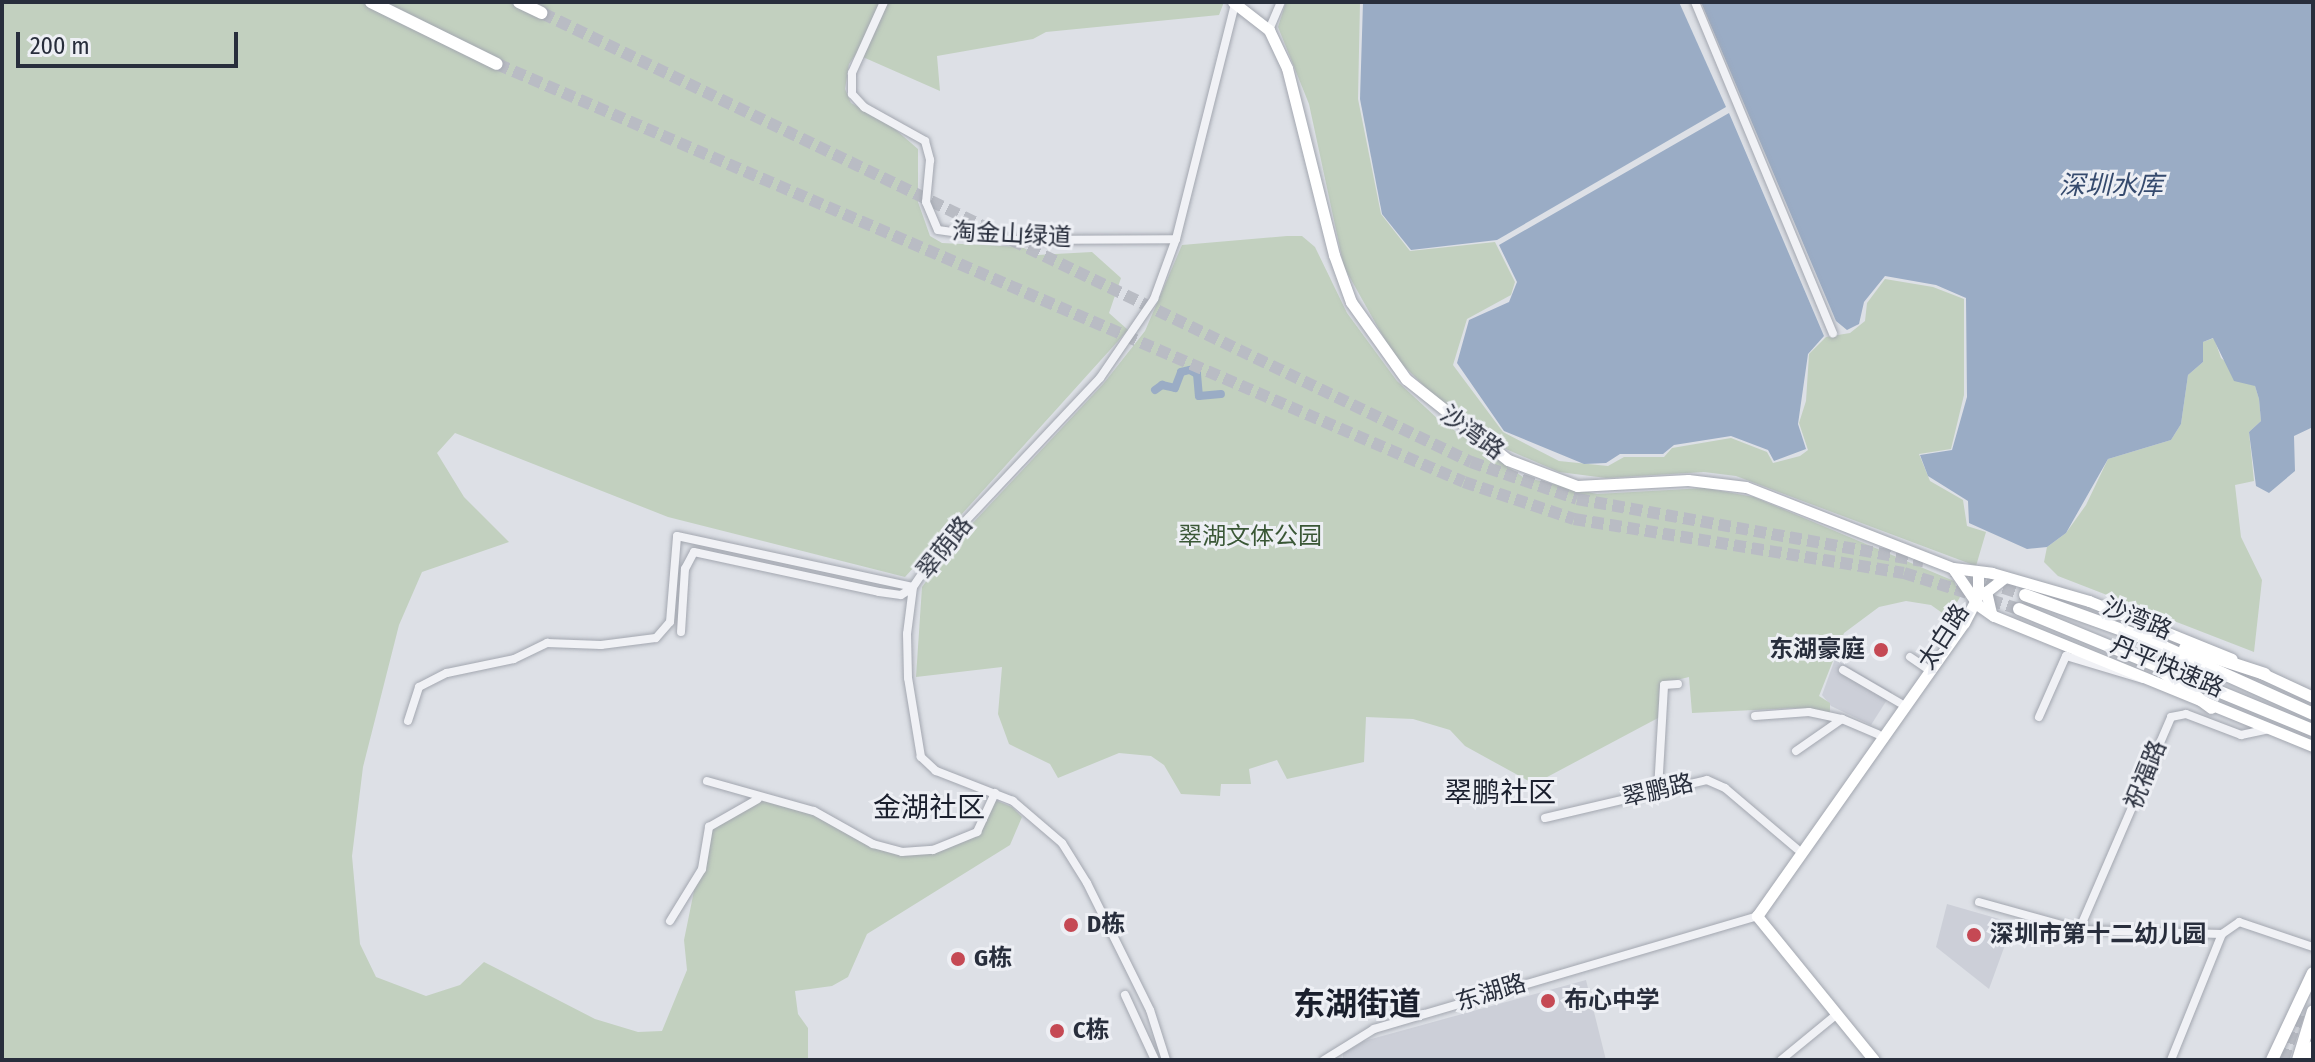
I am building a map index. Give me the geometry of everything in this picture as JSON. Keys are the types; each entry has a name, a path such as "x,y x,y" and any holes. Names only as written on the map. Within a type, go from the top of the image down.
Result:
{"highway":[{"path":"371,2 497,64"},
{"path":"519,2 542,13"},
{"name":"丹平快速路","path":"2025,595 2144,638 2310,712"},
{"name":"丹平快速路","path":"2019,609 2141,656 2313,730"},
{"path":"2144,638 2265,674"},
{"path":"2141,656 2212,708"},
{"path":"2272,1060 2313,973"},
{"path":"2298,1060 2313,1011"},
{"path":"2308,1060 2313,1047"}],"main road":[{"name":"沙湾路","path":"1234,3 1269,30 1300,104 1341,281 1387,357 1435,406 1508,460 1551,479 1598,488 1675,480 1746,487 1953,568 1978,575 2005,577 2089,601 2313,697"},
{"name":"沙湾路","path":"1953,568 1994,616 2149,678 2212,708 2313,746"},
{"name":"太白路","path":"1928,669 1964,623 1978,575"},
{"path":"1964,623 1975,614 1994,616 1986,592 2005,577"},
{"name":"太白路","path":"1754,917 1928,669 1974,596"},
{"name":"太白路","path":"1754,917 1797,849 1881,736"},
{"path":"1754,917 1874,1060"},
{"path":"1834,1016 1865,1060"}],"street":[{"name":"淘金山绿道","path":"884,2 852,73 852,94 864,107 925,141 930,160 926,202 938,230 1009,240 1176,239"},
{"path":"1269,30 1281,2"},
{"path":"1695,2 1833,333"},
{"name":"翠荫路","path":"1166,1060 1150,1010 1077,865 1047,826 995,793 936,771 921,757 908,678 913,587 938,550 1113,362 1154,299 1176,239 1234,3"},
{"path":"408,721 419,687 447,673 514,659 547,643 601,645 656,638 670,622 677,536 913,587"},
{"path":"681,632 685,569 694,552 879,592 901,595 913,587"},
{"path":"2039,717 2066,656 2129,678 2149,678"},
{"path":"1910,657 1928,669"},
{"path":"1843,670 1903,705"},
{"path":"1658,790 1664,685 1678,684"},
{"path":"1755,716 1809,712 1842,719 1881,736"},
{"name":"祝福路","path":"2079,930 2171,717 2186,714 2241,735 2270,729"},
{"path":"1796,751 1842,719"},
{"name":"翠鹏路","path":"1545,818 1707,780 1718,783 1797,849"},
{"path":"707,781 758,799 826,815 889,850 920,852 977,832 995,793"},
{"path":"670,921 702,869 709,827 758,799"},
{"path":"1979,902 2079,930 2222,934"},
{"name":"东湖路","path":"1324,1060 1374,1029 1754,917"},
{"path":"2171,1060 2222,934 2239,922 2313,947"},
{"path":"1125,995 1155,1060"},
{"path":"1781,1060 1834,1016"}],"shaded area":[{"path":"1835,659 1892,692 1871,725 1831,706 1822,695"},
{"name":"深圳市第十二幼儿园","path":"1947,904 2013,923 1989,989 1936,947"},
{"name":"布心中学","path":"1586,980 1606,1060 1343,1060 1343,1053 1364,1041"}],"green space":[{"path":"2,2 1224,2 1219,15 1046,32 1033,39 937,56 940,91 856,54 849,64 845,89 851,103 889,124 918,149 918,202 930,236 942,243 1022,247 1037,255 1092,252 1121,278 1109,313 1128,330 905,577 668,517 455,433 437,453 464,497 509,542 422,572 399,625 363,767 352,856 360,944 376,977 426,996 460,985 484,962 595,1019 638,1032 662,1031 687,970 684,940 706,832 758,799 814,811 873,844 920,852 968,837 995,800 1012,807 1022,817 1010,845 867,934 848,977 832,986 795,991 798,1014 808,1028 808,1060 2,1060"},
{"path":"1286,2 1360,2 1358,99 1381,214 1410,251 1495,242 1515,282 1511,295 1467,319 1453,365 1503,432 1559,461 1608,466 1624,457 1664,457 1672,448 1731,438 1767,452 1773,463 1800,456 1808,450 1799,423 1806,401 1809,354 1826,337 1850,333 1865,321 1867,303 1885,279 1933,287 1964,299 1964,395 1951,449 1919,454 1930,481 1963,500 1967,526 1986,532 1976,566 1736,476 1704,472 1606,478 1559,472 1499,446 1436,398 1394,356 1344,267 1309,104 1278,27"},
{"name":"翠湖文体公园","path":"1302,236 1315,247 1347,313 1397,381 1439,420 1523,477 1597,494 1705,488 1754,497 1954,581 1960,597 1954,608 1948,617 1931,605 1906,601 1879,607 1844,633 1819,696 1830,703 1830,713 1794,708 1692,713 1689,677 1660,684 1658,718 1534,784 1465,746 1450,730 1413,719 1366,717 1364,762 1287,779 1277,760 1249,769 1251,784 1221,784 1220,796 1181,794 1164,765 1151,756 1119,753 1058,778 1050,764 1009,744 998,714 1002,667 916,677 922,587 955,542 1104,383 1145,331 1182,245"},
{"path":"2214,338 2221,358 2255,386 2259,399 2261,421 2249,432 2254,481 2235,485 2241,537 2262,580 2254,652 2058,576 2044,562 2047,547 2066,533 2086,505 2108,459 2171,440 2181,424 2188,375 2203,362 2203,342"}],"water":[{"path":"1363,2 1679,2 1726,107 1497,240 1411,250 1382,214 1360,99"},
{"name":"深圳水库","path":"1701,2 2313,2 2313,427 2294,436 2295,471 2269,493 2256,486 2249,432 2261,421 2259,399 2255,386 2234,381 2213,338 2203,342 2203,362 2188,375 2181,424 2171,440 2108,459 2066,533 2047,547 2027,549 1969,523 1968,501 1928,476 1920,455 1952,450 1967,397 1966,298 1936,285 1885,276 1864,302 1859,324 1847,330 1836,321"},
{"path":"1729,113 1824,336 1808,354 1798,424 1806,449 1774,461 1768,450 1731,436 1674,445 1663,454 1620,454 1606,463 1584,464 1504,431 1457,363 1469,320 1509,302 1517,282 1499,245"}],"waterway":[{"path":"1155,390 1162,385 1175,388 1181,372 1190,370 1197,374 1199,396 1221,394"}],"tunnel":[{"path":"542,13 1471,462 1577,499 1923,561"},
{"path":"497,64 1464,482 1574,519 1904,573 2019,609"},
{"path":"1952,571 2025,595"},
{"path":"2283,1060 2300,1010"}],"place":[{"name":"东湖豪庭","path":"1881,650"},
{"name":"D栋","path":"1071,925"},
{"name":"深圳市第十二幼儿园","path":"1974,935"},
{"name":"G栋","path":"958,959"},
{"name":"布心中学","path":"1548,1001"},
{"name":"C栋","path":"1057,1031"}],"district":[{"name":"翠鹏社区","path":"1500,793"},
{"name":"金湖社区","path":"929,808"},
{"name":"东湖街道","path":"1357,1004"}]}
